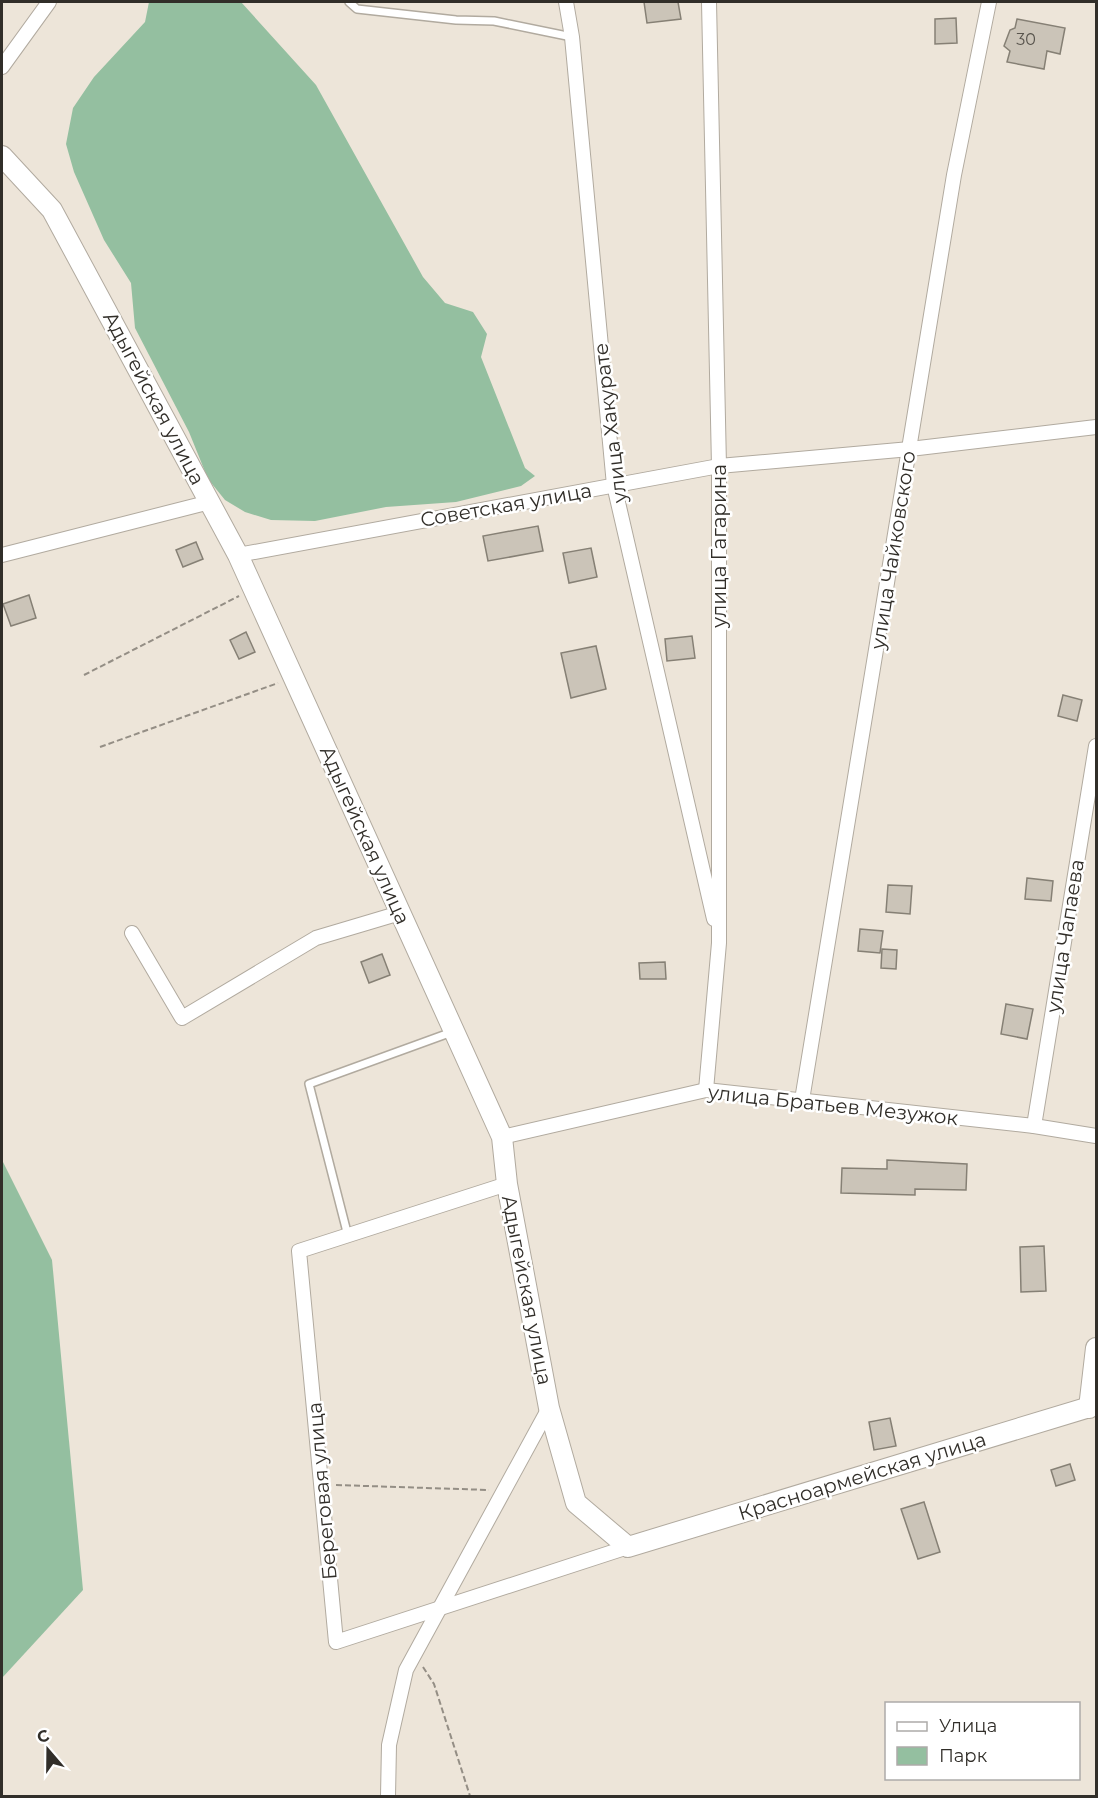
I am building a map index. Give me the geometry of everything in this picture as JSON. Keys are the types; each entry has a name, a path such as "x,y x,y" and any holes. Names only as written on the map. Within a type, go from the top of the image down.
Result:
{"main road":[{"name":"Адыгейская улица","path":"2,156 52,210 238,555 502,1137 507,1184 549,1408 576,1503 628,1547"},
{"path":"1093,1406 1096,1348"},
{"name":"Красноармейская улица","path":"628,1547 1093,1406"}],"street":[{"path":"2,67 49,2"},
{"name":"улица Хакурате","path":"566,2 572,37 614,485 719,943"},
{"name":"улица Гагарина","path":"705,1090 719,943 719,466 709,2"},
{"name":"улица Чайковского","path":"802,1100 954,175 989,2"},
{"name":"Советская улица","path":"238,555 719,466 910,449 1096,427"},
{"path":"2,555 210,502"},
{"name":"улица Чапаева","path":"1034,1126 1096,746"},
{"path":"132,933 182,1018 316,938 400,913"},
{"name":"улица Братьев Мезужок","path":"502,1137 705,1090 1034,1126 1096,1136"},
{"name":"Береговая улица","path":"507,1184 299,1251 336,1642 628,1547"},
{"path":"388,1797 389,1745 406,1670 549,1408"}],"lane":[{"path":"349,2 357,9 456,20 494,21 572,37"},
{"path":"348,1236 309,1084 454,1031"}],"path":[{"path":"84,675 253,588"},
{"path":"100,747 294,678"},
{"path":"321,1486 349,1484 504,1490"},
{"path":"412,1658 425,1669 434,1684 470,1797"}],"green space":[{"path":"149,2 241,2 316,85 423,277 445,303 473,312 487,334 481,357 525,468 535,476 521,486 456,502 386,507 315,521 271,520 245,512 225,500 208,479 189,432 135,328 131,283 104,240 74,172 66,144 73,108 94,77 145,22"},
{"path":"2,1160 52,1260 83,1590 2,1678"}],"building":[{"path":"644,2 678,2 681,19 647,23"},
{"path":"956,18 957,43 935,44 935,19"},
{"path":"1017,19 1065,28 1060,54 1047,51 1044,69 1007,62 1010,51 1004,46 1010,30 1015,28"},
{"path":"538,526 543,551 488,561 483,536"},
{"path":"196,542 203,559 183,567 176,550"},
{"path":"591,548 597,577 569,583 563,553"},
{"path":"29,595 36,618 11,626 3,604"},
{"path":"246,632 255,652 239,659 230,640"},
{"path":"692,636 695,658 667,661 665,639"},
{"path":"596,646 606,689 571,698 561,653"},
{"path":"1063,695 1082,700 1077,721 1058,716"},
{"path":"1027,878 1053,881 1051,901 1025,899"},
{"path":"888,885 912,886 910,914 886,912"},
{"path":"860,929 883,931 880,953 858,951"},
{"path":"882,949 897,950 896,969 881,968"},
{"path":"382,954 390,975 369,983 361,962"},
{"path":"665,962 666,979 640,979 639,963"},
{"path":"1006,1004 1033,1009 1027,1039 1001,1034"},
{"path":"887,1160 967,1164 966,1190 915,1189 915,1195 841,1193 842,1168 887,1169"},
{"path":"1044,1246 1046,1291 1021,1292 1020,1247"},
{"path":"890,1418 896,1446 874,1450 869,1422"},
{"path":"1070,1464 1075,1480 1056,1486 1051,1470"},
{"path":"924,1502 940,1552 918,1559 901,1509"}]}
